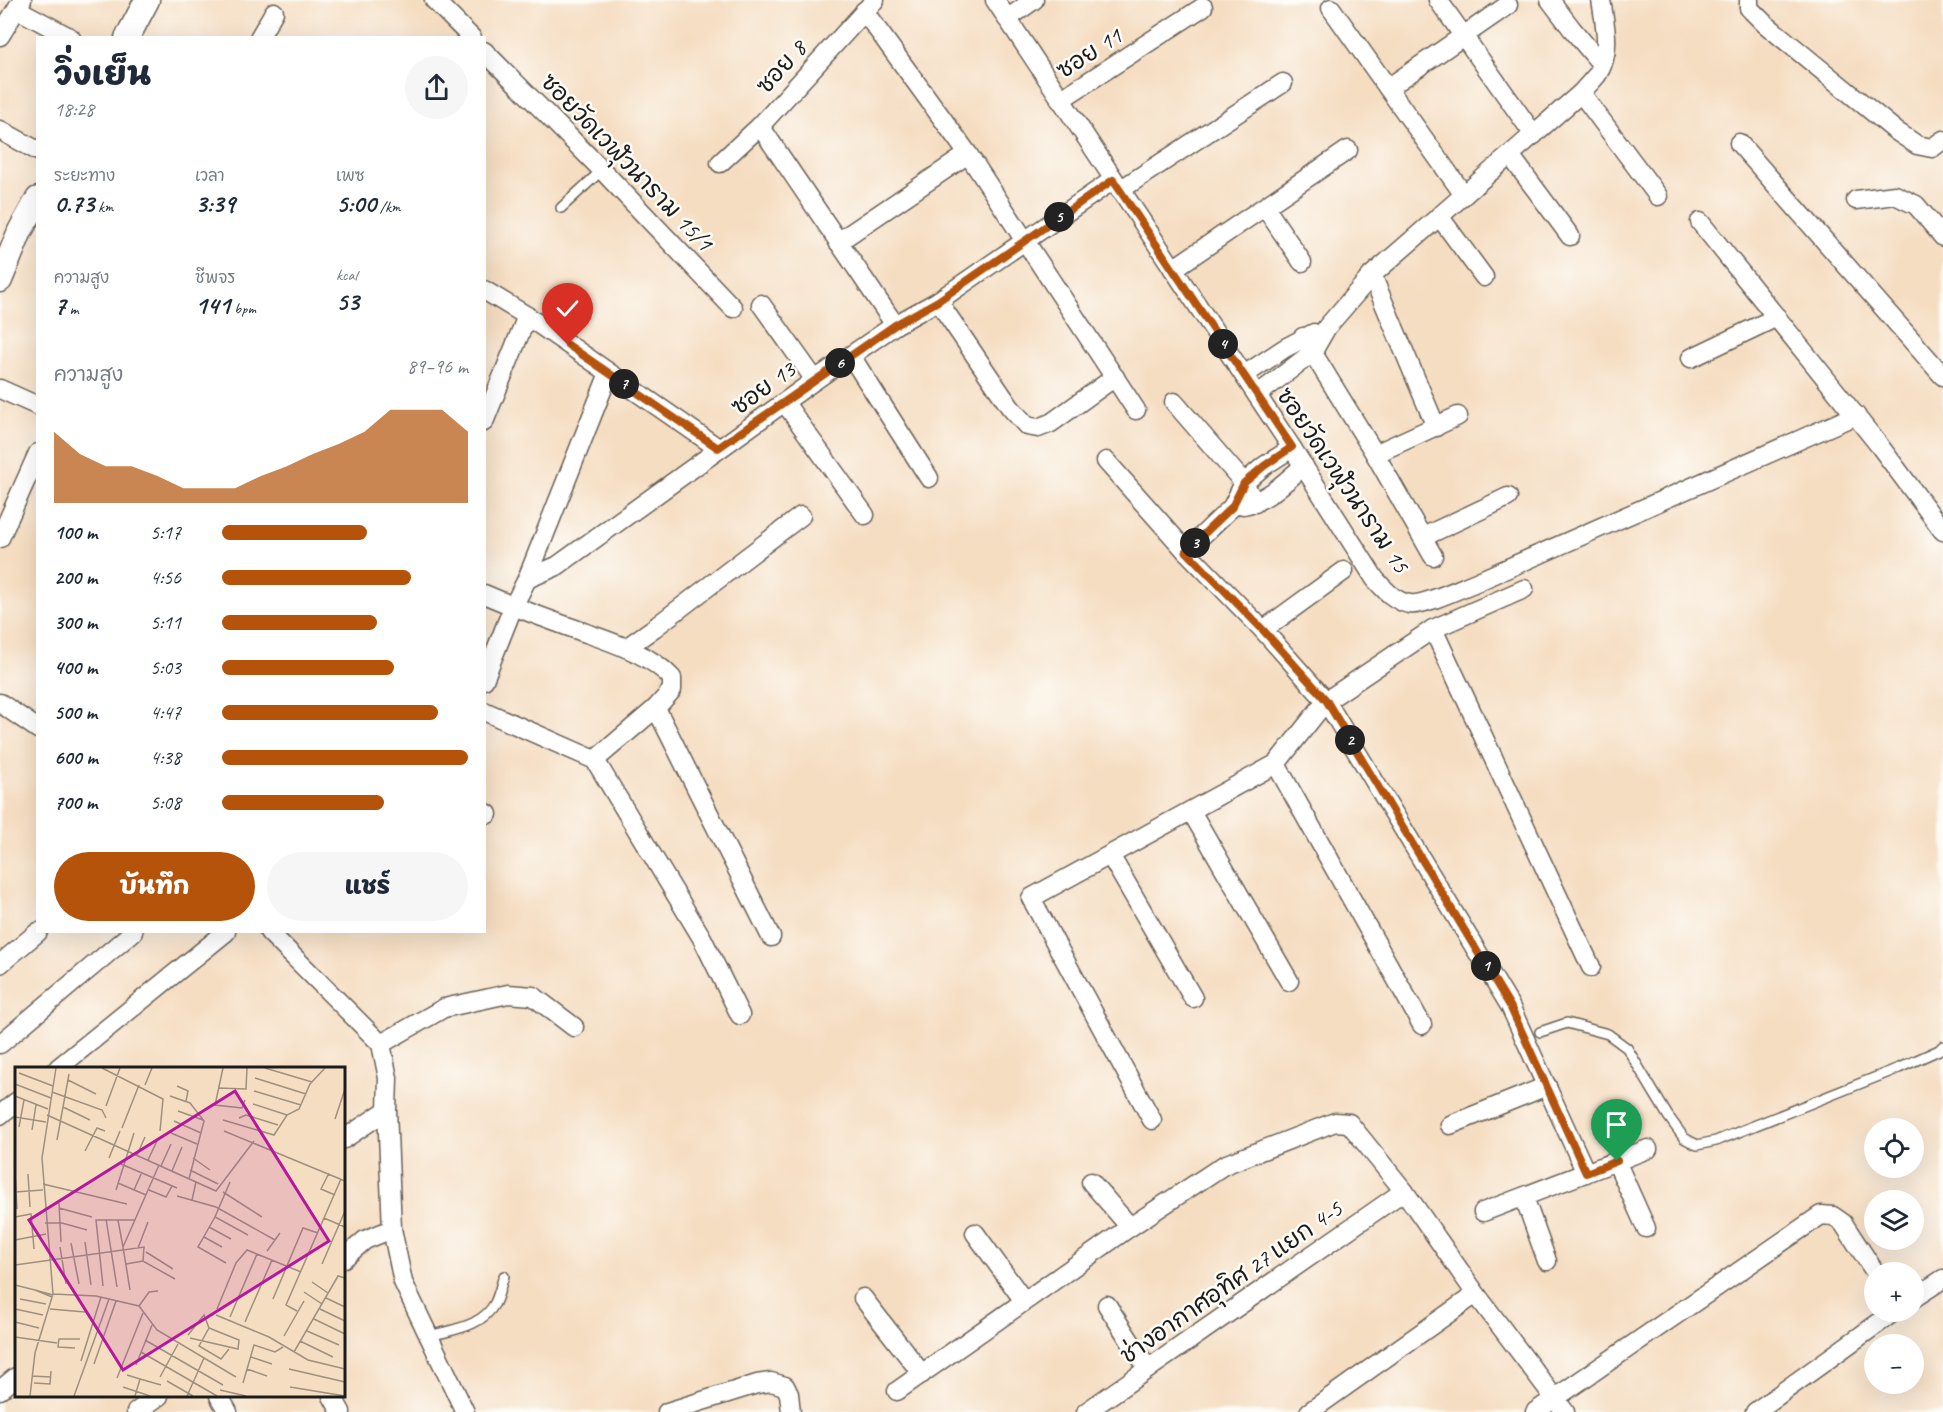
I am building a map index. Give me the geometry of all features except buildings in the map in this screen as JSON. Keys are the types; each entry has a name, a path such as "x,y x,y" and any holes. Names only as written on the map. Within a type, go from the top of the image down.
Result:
{"street":[{"path":"128,36 147,0"},
{"path":"434,0 470,36"},
{"name":"ซอยวัดเวฬุวนาราม 15","path":"995,0 1292,447 1375,579 1392,596 1411,604 1432,599 1474,583 1856,415"},
{"path":"1006,19 1034,0"},
{"path":"1438,0 1534,135"},
{"path":"1550,0 1602,65"},
{"path":"1257,395 1327,327 1372,275 1581,93 1597,74 1606,51 1606,32 1601,0"},
{"path":"1749,0 1749,8 1764,23 1896,131 1917,145 1932,148 1943,140"},
{"path":"0,36 19,4 68,36"},
{"path":"1388,88 1508,4"},
{"path":"869,5 1136,410"},
{"name":"ซอย 8","path":"720,163 760,126 869,5"},
{"name":"ซอย 11","path":"1060,100 1203,7"},
{"path":"1331,8 1464,195"},
{"path":"260,36 273,12"},
{"name":"ซอยวัดเวฬุวนาราม 15/1","path":"486,53 602,170 733,308"},
{"name":"ซอย 13","path":"527,579 557,566 718,448 895,325 938,301 1025,240 1283,83"},
{"path":"1581,93 1658,196"},
{"path":"760,126 895,325"},
{"path":"0,130 36,150"},
{"path":"1739,143 1943,376"},
{"path":"1173,269 1348,150"},
{"path":"838,242 968,154"},
{"path":"1510,156 1570,236"},
{"path":"1856,200 1895,195 1916,206 1943,237"},
{"path":"0,280 20,231 36,203"},
{"path":"1265,207 1302,261"},
{"path":"1439,216 1484,277"},
{"path":"1700,222 1856,415 1943,531"},
{"path":"1372,275 1436,426"},
{"path":"486,291 527,316 718,448"},
{"path":"938,301 1026,426 1038,428 1051,423 1115,377"},
{"path":"761,304 815,380"},
{"path":"486,417 527,316"},
{"path":"1691,358 1777,317"},
{"path":"1244,375 1307,345"},
{"path":"1307,345 1375,454 1433,556"},
{"path":"851,356 930,478"},
{"path":"486,675 609,373"},
{"path":"0,389 36,405"},
{"path":"1174,402 1244,483 1255,503"},
{"path":"785,403 866,515"},
{"path":"1375,454 1458,416"},
{"path":"1186,551 1232,507 1244,483 1292,447"},
{"path":"0,538 36,457"},
{"path":"1106,461 1186,551 1263,630 1326,700 1510,1006 1586,1173"},
{"path":"1232,507 1255,503 1270,495 1304,466"},
{"path":"1423,537 1508,497"},
{"path":"626,648 801,516"},
{"path":"1263,630 1344,571"},
{"path":"1152,1120 1031,898 1276,764 1326,700 1433,629 1524,589"},
{"path":"486,595 626,648 664,669 672,678 672,690 656,708 595,760"},
{"path":"1433,629 1591,967"},
{"path":"0,704 36,728"},
{"path":"656,708 771,937"},
{"path":"486,712 595,760 702,938 740,1015"},
{"path":"1276,764 1422,1025"},
{"path":"1191,811 1289,981"},
{"path":"1110,855 1193,998"},
{"path":"0,964 37,933"},
{"path":"0,1044 132,933"},
{"path":"59,1067 225,933"},
{"path":"270,933 381,1044 388,1078 387,1110 392,1229 403,1282 465,1412"},
{"path":"381,1044 444,1008 508,994 533,996 574,1027"},
{"path":"1450,1125 1547,1086"},
{"path":"0,1115 15,1103"},
{"path":"345,1138 387,1110"},
{"path":"897,1391 1130,1227 1224,1165 1335,1122 1349,1123 1404,1191 1476,1294 1560,1405"},
{"path":"1483,1212 1648,1149"},
{"path":"1617,1161 1646,1228"},
{"path":"1091,1182 1130,1227"},
{"name":"ช่างอากาศอุทิศ 27 แยก 4-5","path":"1086,1412 1404,1191"},
{"path":"1524,1197 1547,1261"},
{"path":"1535,1412 1560,1405 1821,1215 1833,1216 1843,1223 1868,1262"},
{"path":"345,1257 365,1240 392,1229"},
{"path":"975,1233 1024,1301"},
{"path":"1924,1291 1943,1278"},
{"path":"1309,1412 1476,1294"},
{"path":"863,1298 922,1374"},
{"path":"1107,1305 1148,1369"},
{"path":"1755,1412 1880,1322"},
{"path":"0,1390 15,1378"},
{"path":"667,1412 757,1384 771,1382 784,1386 789,1394 791,1412"},
{"path":"136,1412 156,1397"},
{"path":"220,1397 228,1412"},
{"path":"333,1397 341,1412"}],"lane":[{"path":"561,208 602,170"},
{"path":"1539,1032 1567,1023 1608,1034 1621,1043 1627,1048 1684,1138 1697,1145 1716,1141 1899,1068 1943,1046"},
{"path":"430,1336 471,1324 483,1318 494,1303 504,1276"}],"route":[{"path":"568,345 718,448 895,325 938,301 1113,180 1292,447 1244,483 1232,507 1186,551 1263,630 1326,700 1510,1006 1586,1173 1617,1161"}]}
